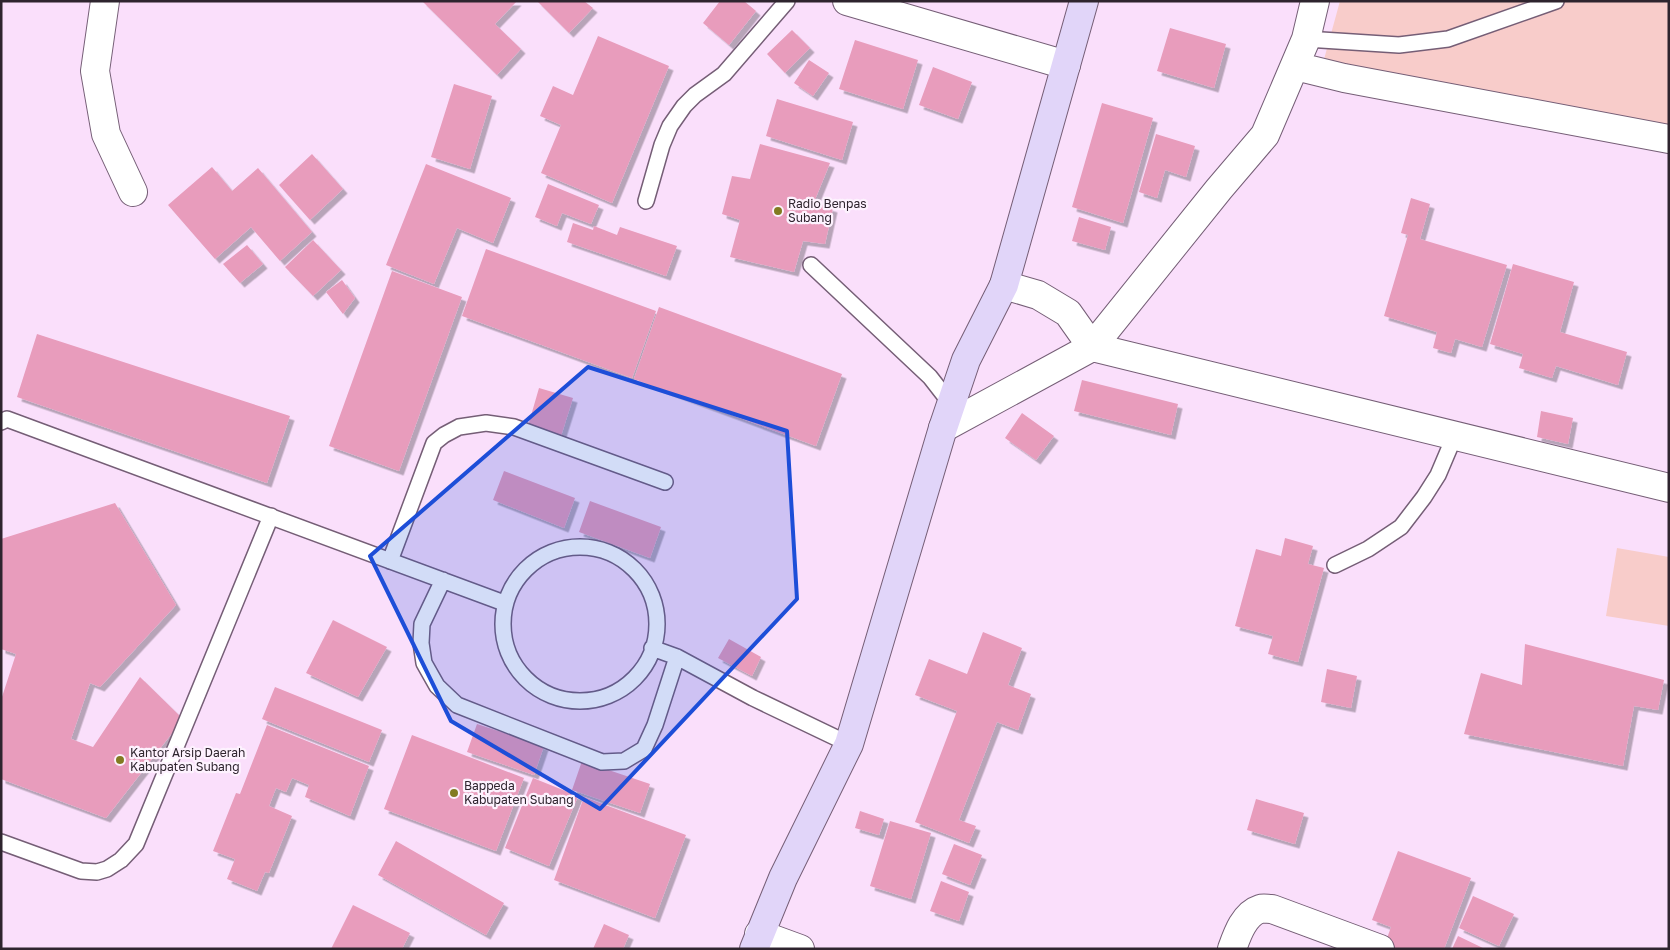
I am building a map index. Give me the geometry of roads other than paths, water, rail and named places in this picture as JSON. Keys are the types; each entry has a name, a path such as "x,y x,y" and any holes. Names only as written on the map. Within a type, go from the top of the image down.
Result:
{"main road":[{"path":"756,941 783,878 850,744 947,416 966,360 1004,285 1084,1"}],"street":[{"path":"105,1 95,71 106,134 133,192"},
{"path":"847,1 1066,64"},
{"path":"947,416 1092,347 1265,135 1306,39 1315,1"},
{"path":"1295,66 1354,80 1669,139"},
{"path":"1004,285 1038,295 1068,313 1092,347 1669,488"},
{"path":"1232,949 1239,931 1250,915 1259,909 1272,909 1380,949"},
{"path":"756,941 800,949"}],"lane":[{"path":"646,201 662,145 670,126 684,106 695,94 724,74 787,1"},
{"path":"1306,39 1399,45 1448,39 1556,1"},
{"path":"811,265 930,377 947,416"},
{"path":"1,422 7,419 504,602"},
{"path":"390,560 434,443 444,434 458,427 486,423 514,427 665,482"},
{"path":"1335,565 1368,549 1401,526 1424,497 1438,475 1455,435"},
{"path":"1,842 82,871 97,872 107,869 121,860 136,844 271,516"},
{"path":"592,546 626,560 651,589 658,626 648,663 622,690 587,703 549,697 519,674 502,640 504,602 522,569 554,549 592,546"},
{"path":"443,580 422,624 421,643 424,663 437,686 457,705 602,762 624,761 644,749 677,657"},
{"path":"652,648 677,657 753,698 850,744"}],"place":[{"name":"Radio Benpas Subang","path":"778,211"},
{"name":"Kantor Arsip Daerah Kabupaten Subang","path":"120,760"},
{"name":"Bappeda Kabupaten Subang","path":"454,793"}]}
